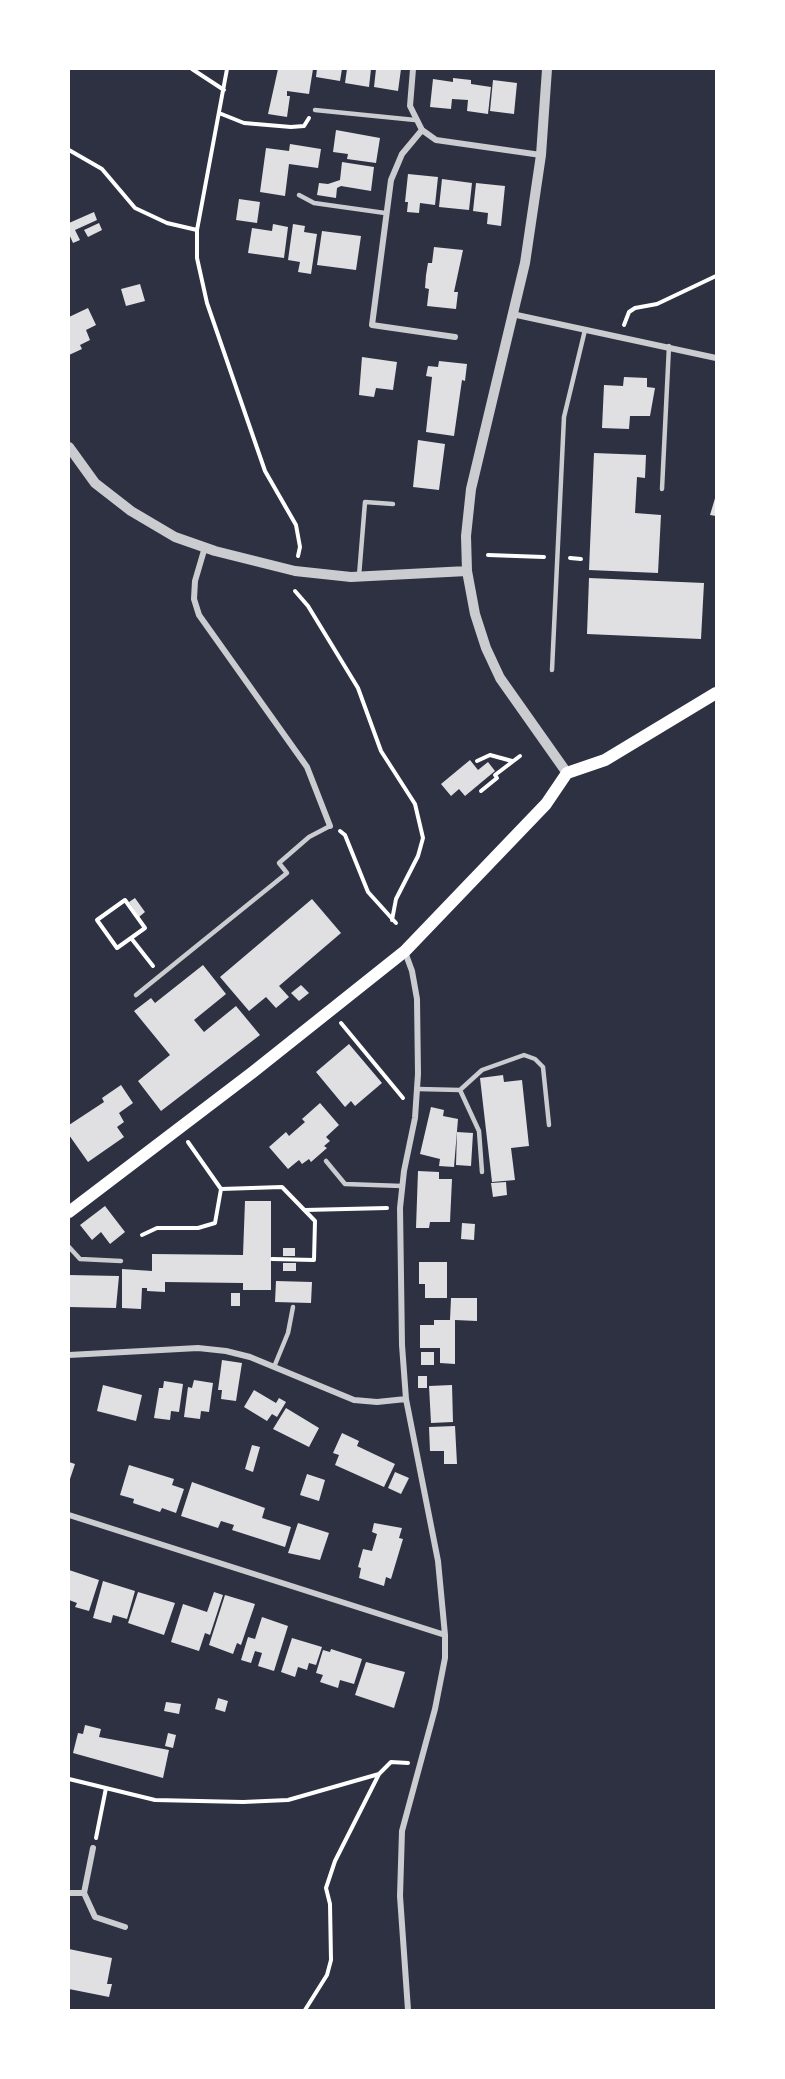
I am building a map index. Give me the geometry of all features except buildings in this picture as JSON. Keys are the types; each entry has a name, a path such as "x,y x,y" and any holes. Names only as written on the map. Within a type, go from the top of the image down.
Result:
{"main road":[{"path":"69,1212 331,1011 405,951 546,804 567,773 605,760 716,693"}],"street":[{"path":"413,69 410,106 422,130 436,140 448,144 541,154"},
{"path":"548,69 541,154 525,263 471,489 466,536 467,571 475,614 500,678 567,773"},
{"path":"422,130 402,154 391,180 372,325 455,337"},
{"path":"512,314 669,346 716,358"},
{"path":"69,447 95,483 131,511 174,537 205,548 295,571 359,576 467,571"},
{"path":"205,548 195,580 194,599 199,615 307,767 330,826"},
{"path":"405,951 412,971 417,999 418,1089 400,1208 402,1345 406,1399 438,1561 445,1635 445,1658 435,1709 418,1765 402,1842 400,1896 408,2010"},
{"path":"69,1355 198,1348 250,1357 354,1400 377,1402 406,1399"},
{"path":"69,1515 445,1635"},
{"path":"93,1848 84,1893 95,1917 125,1927"},
{"path":"69,1893 84,1893"}],"lane":[{"path":"315,110 415,120"},
{"path":"298,195 314,203 385,213"},
{"path":"552,670 564,417 585,330"},
{"path":"662,489 669,346"},
{"path":"359,576 365,502 393,504"},
{"path":"136,995 287,873 279,863 309,837 330,826"},
{"path":"418,1089 460,1090 483,1070 524,1055 535,1059 543,1067 549,1125"},
{"path":"460,1090 478,1131 482,1172"},
{"path":"326,1161 345,1184 402,1186"},
{"path":"69,1247 80,1259 121,1261"},
{"path":"274,1367 288,1332 293,1306"}],"path":[{"path":"192,69 224,90"},
{"path":"227,69 197,230 197,258 207,303 265,471 296,525 300,547 298,556"},
{"path":"219,113 244,123 291,127 304,126 315,110"},
{"path":"69,150 102,169 135,208 167,223 197,230"},
{"path":"620,337 629,312 635,308 663,301 716,276"},
{"path":"488,555 582,559"},
{"path":"295,591 308,606 358,688 381,751 415,804 423,838 418,856 396,899 394,922 368,892 345,835 330,826"},
{"path":"477,760 490,755 512,762"},
{"path":"481,791 520,756"},
{"path":"125,900 145,928 131,938 117,948 97,920 125,900"},
{"path":"131,938 160,975"},
{"path":"331,1011 415,1112"},
{"path":"142,1234 157,1228 198,1228 215,1223 221,1189 178,1129"},
{"path":"221,1189 282,1187 315,1221 314,1260 272,1259"},
{"path":"304,1210 400,1208"},
{"path":"305,2010 327,1975 331,1960 330,1904 326,1888 348,1833 379,1774 391,1762 418,1765"},
{"path":"69,1779 155,1800 243,1802 288,1800 379,1774"},
{"path":"93,1848 106,1788"}]}
